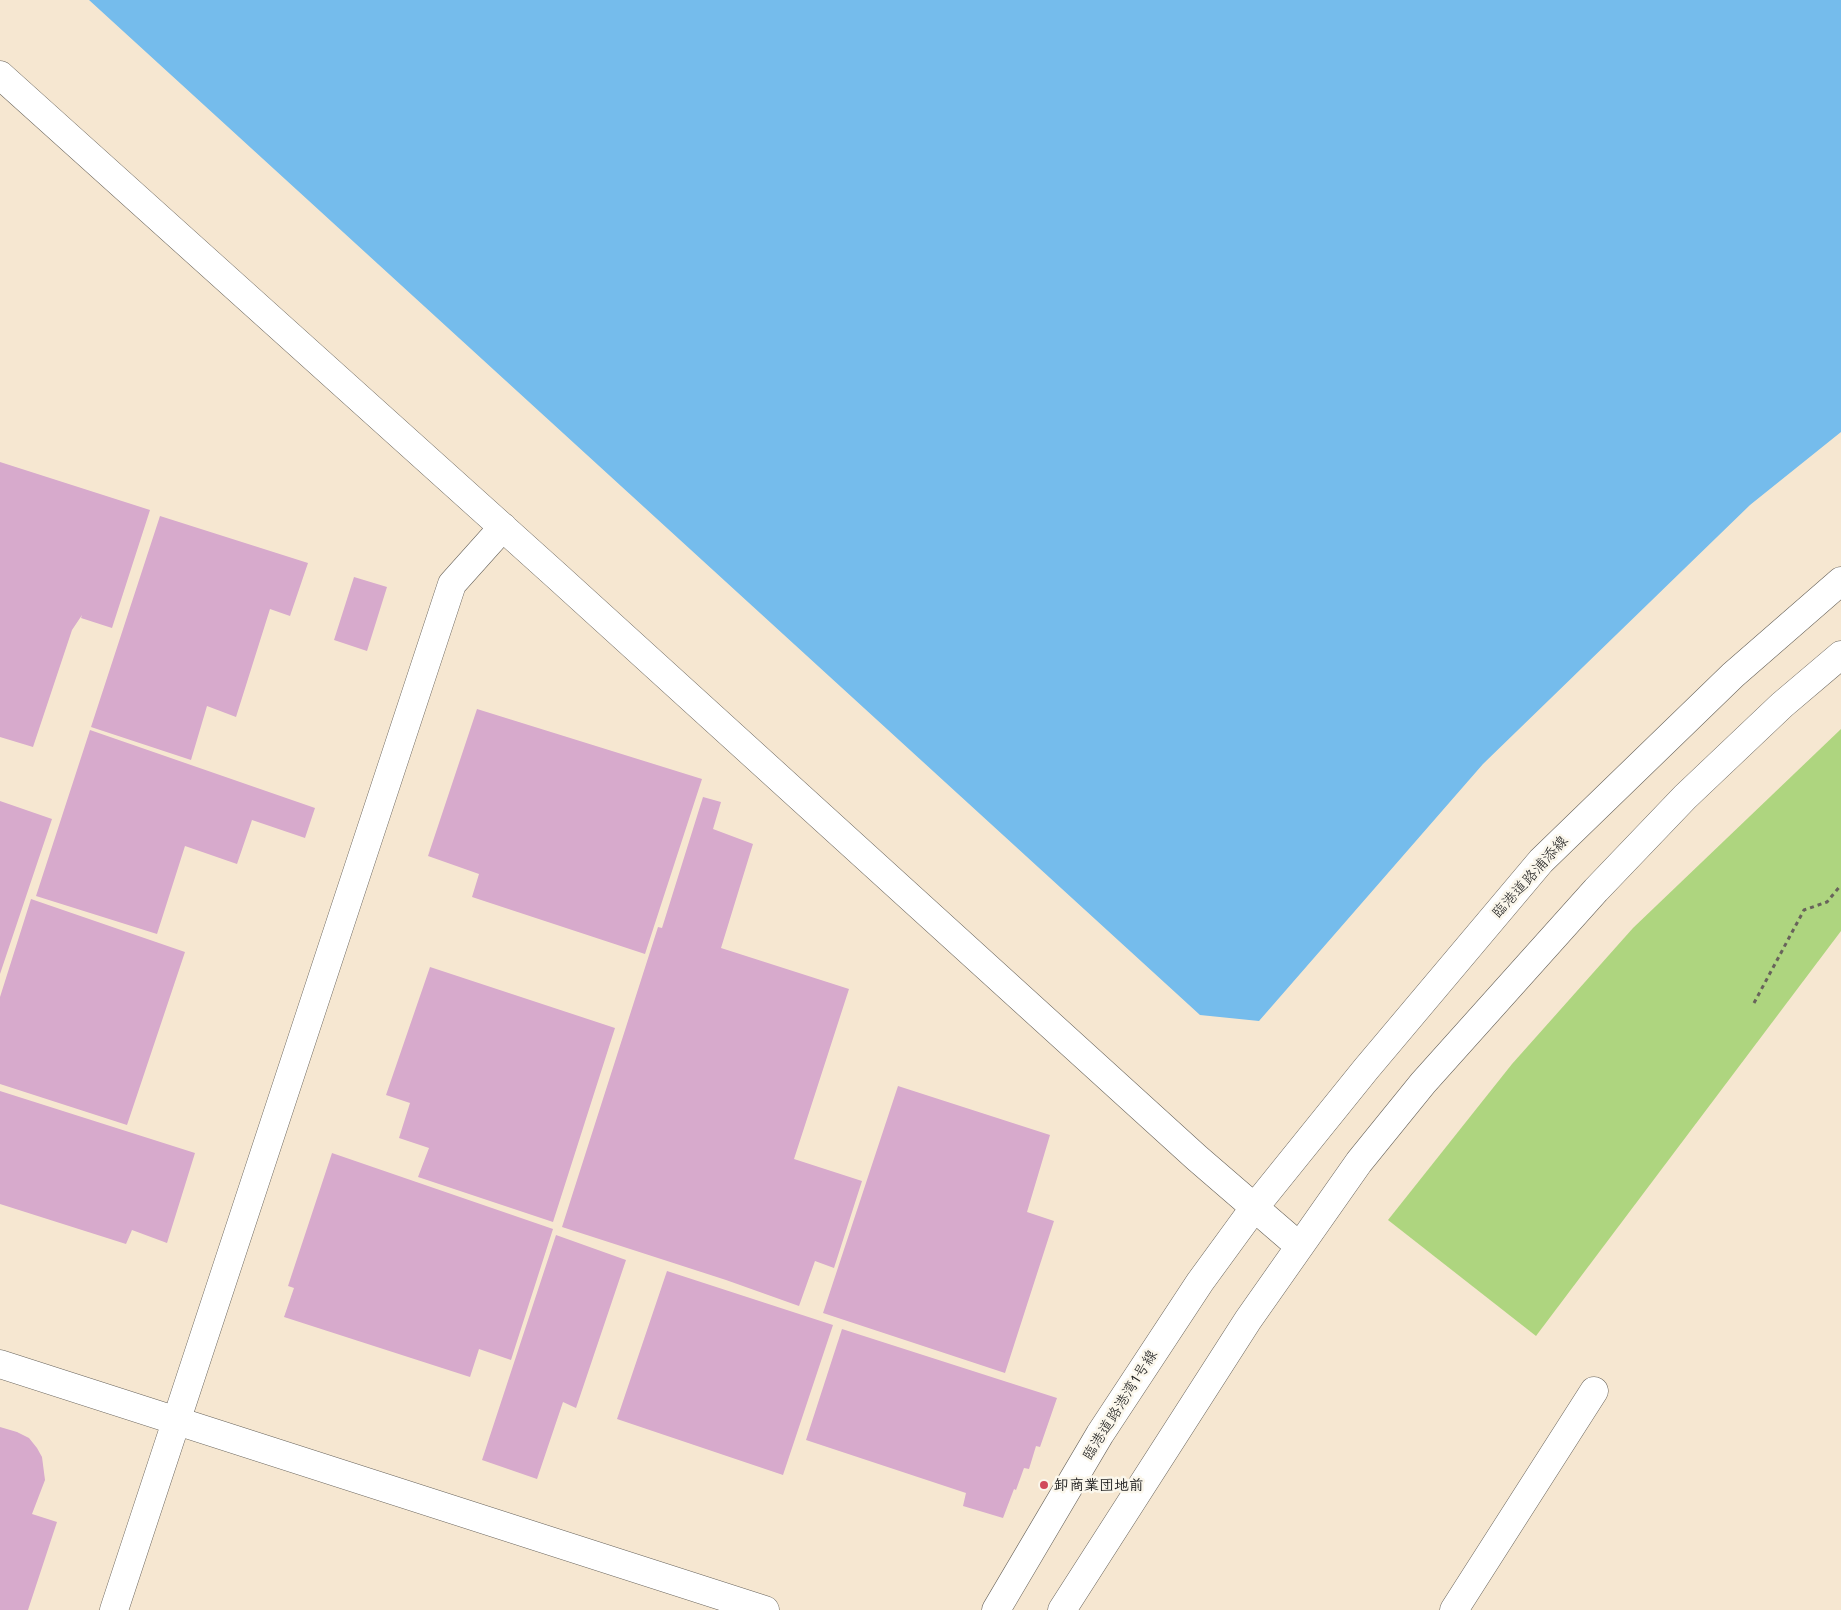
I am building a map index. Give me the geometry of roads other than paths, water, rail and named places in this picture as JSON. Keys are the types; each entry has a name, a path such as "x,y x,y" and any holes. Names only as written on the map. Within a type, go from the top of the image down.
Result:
{"street":[{"path":"2,81 502,527 1197,1158 1299,1246"},
{"path":"114,1610 452,584 502,527"},
{"name":"臨港道路浦添線","path":"1254,1208 1427,995 1541,861 1733,675 1841,581"},
{"path":"1062,1610 1248,1320 1359,1162 1423,1083 1596,890 1685,797 1782,705 1841,655"},
{"name":"臨港道路港湾1号線","path":"996,1610 1100,1434 1200,1282 1254,1208"},
{"path":"0,1364 765,1610"},
{"path":"1454,1610 1594,1391"}],"water":[{"path":"89,0 1841,0 1841,432 1750,505 1483,764 1259,1021 1200,1015"}],"place":[{"name":"卸商業団地前","path":"1044,1485"}]}
